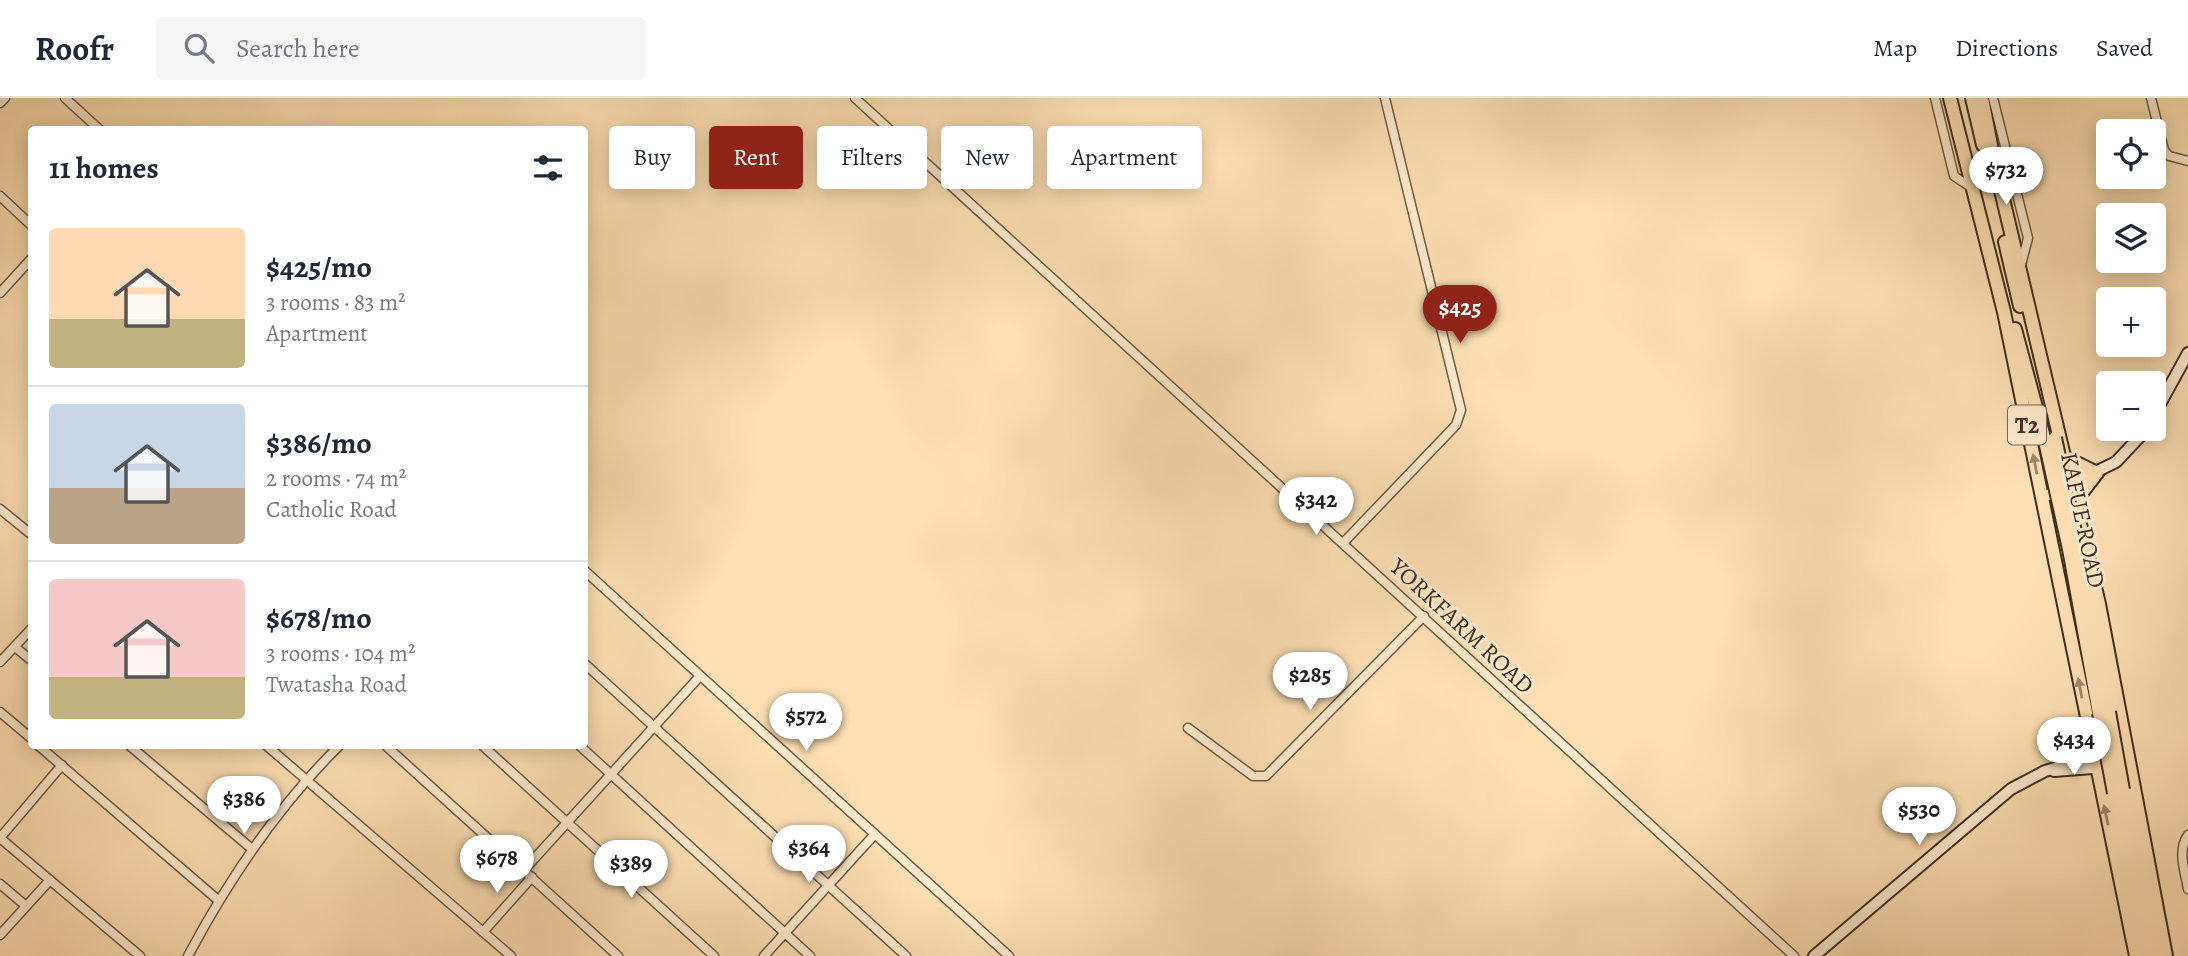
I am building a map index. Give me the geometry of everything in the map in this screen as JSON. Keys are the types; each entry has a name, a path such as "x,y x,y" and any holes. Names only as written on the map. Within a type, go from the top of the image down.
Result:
{"main road":[{"name":"KAFUE ROAD","path":"1950,98 2004,312 2136,956"},
{"name":"KAFUE ROAD","path":"1958,98 2050,440"},
{"name":"KAFUE ROAD","path":"1972,98 2074,548 2147,956"},
{"name":"KAFUE ROAD","path":"1982,98 2099,604 2166,956"},
{"path":"2066,458 2096,473 2076,500"},
{"name":"KAFUE ROAD","path":"2119,792 2156,956"}],"street":[{"path":"0,103 5,98"},
{"path":"65,98 96,126"},
{"name":"YORKFARM ROAD","path":"855,98 1794,956"},
{"path":"1343,543 1456,425 1461,410 1385,98"},
{"path":"1936,98 1954,176 1973,189"},
{"path":"1993,98 2028,238 2020,268"},
{"path":"2151,98 2164,150 2169,156 2188,161"},
{"path":"0,196 28,222"},
{"path":"0,293 28,262"},
{"path":"2166,393 2188,353"},
{"path":"2042,498 2096,473 2127,453 2137,441"},
{"path":"0,509 28,532"},
{"path":"588,574 1006,955"},
{"path":"1188,728 1254,776 1266,776 1424,616"},
{"path":"0,662 28,632"},
{"path":"15,647 28,658"},
{"path":"588,667 906,956"},
{"path":"524,870 700,676"},
{"path":"0,712 28,736"},
{"path":"43,749 218,900"},
{"path":"134,749 252,849"},
{"path":"270,749 511,956"},
{"path":"188,956 218,900 252,849 305,779 336,749"},
{"path":"389,749 618,956"},
{"path":"487,749 714,956"},
{"path":"583,749 810,956"},
{"path":"1814,956 2003,795 2027,778 2094,754 2127,757"},
{"path":"2045,771 2097,769 2127,757"},
{"path":"62,765 0,838 140,956"},
{"path":"764,956 875,834"},
{"path":"2188,835 2182,859 2188,888"},
{"path":"483,932 532,877"},
{"path":"0,935 50,880"},
{"path":"0,884 26,906"}]}
